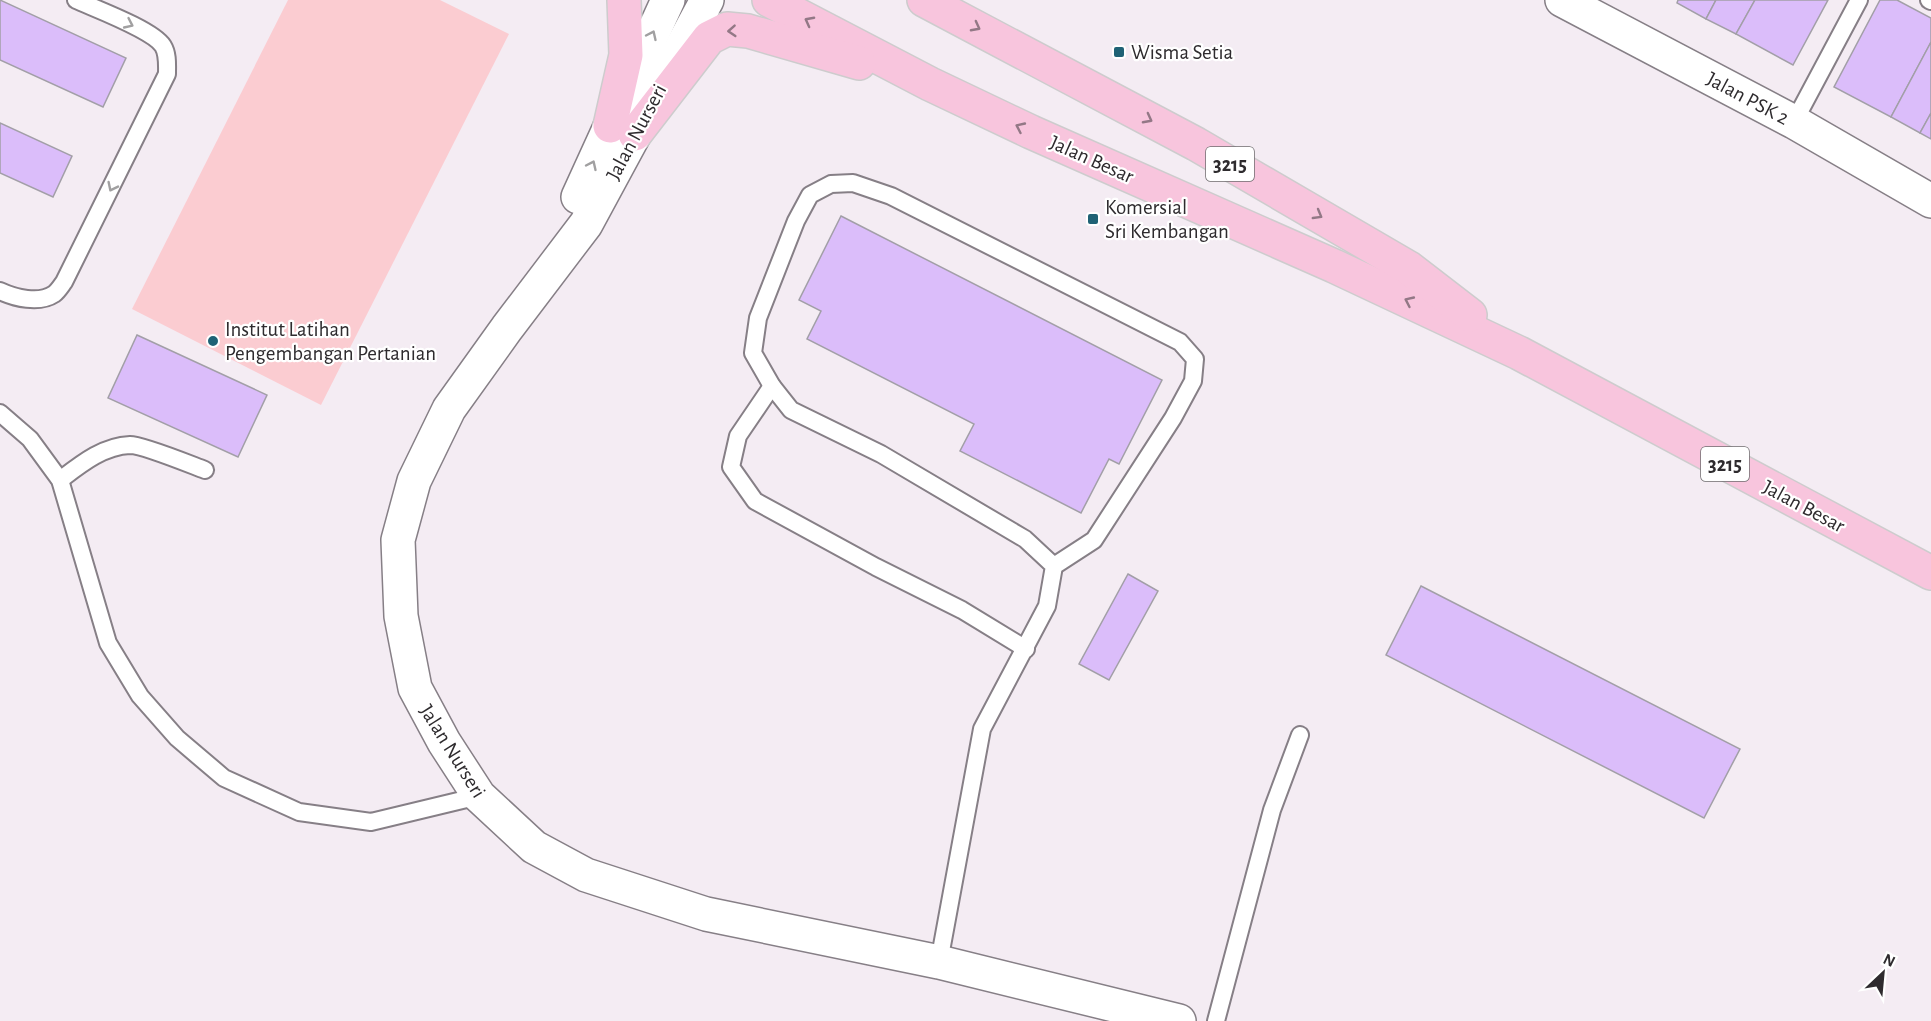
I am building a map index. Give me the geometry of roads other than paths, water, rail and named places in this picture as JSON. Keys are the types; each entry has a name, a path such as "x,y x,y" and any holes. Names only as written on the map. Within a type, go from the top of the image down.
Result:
{"main road":[{"path":"623,130 626,55 624,0"},
{"name":"Jalan Besar","path":"769,0 930,84 1031,132 1334,266 1519,353 1931,573"},
{"name":"Jalan Besar","path":"924,0 1196,144 1409,268 1519,353"},
{"path":"623,130 709,38 727,29 748,30 930,84"}],"street":[{"name":"Jalan Nurseri","path":"668,0 623,130 586,224 558,259 450,409 414,481 398,540 401,616 415,688 444,742 479,796 534,847 586,875 706,914 939,962 1179,1021"},
{"name":"Jalan Nurseri","path":"623,130 707,0"},
{"name":"Jalan PSK 2","path":"1562,0 1794,122 1931,201"}],"lane":[{"path":"0,291 26,300 41,298 53,295 64,282 167,74 167,57 163,45 147,33 76,0"},
{"path":"1794,122 1859,0"},
{"path":"939,962 982,729 1047,606 1054,566 1094,540 1173,418 1192,381 1195,359 1180,342 891,196 853,183 831,184 810,195 796,220 758,318 753,353 772,386 791,410 881,454 1025,539 1054,566"},
{"path":"772,386 738,436 731,467 755,501 876,567 962,610 1026,649"},
{"path":"0,413 30,439 60,480 108,643 140,696 177,738 224,778 299,812 371,822 479,796"},
{"path":"60,480 104,450 132,445 205,470"},
{"path":"1216,1021 1272,810 1300,735"}],"place":[{"name":"Wisma Setia","path":"1119,52"},
{"name":"Komersial Sri Kembangan","path":"1093,219"},
{"name":"Institut Latihan Pengembangan Pertanian","path":"213,341"}]}
